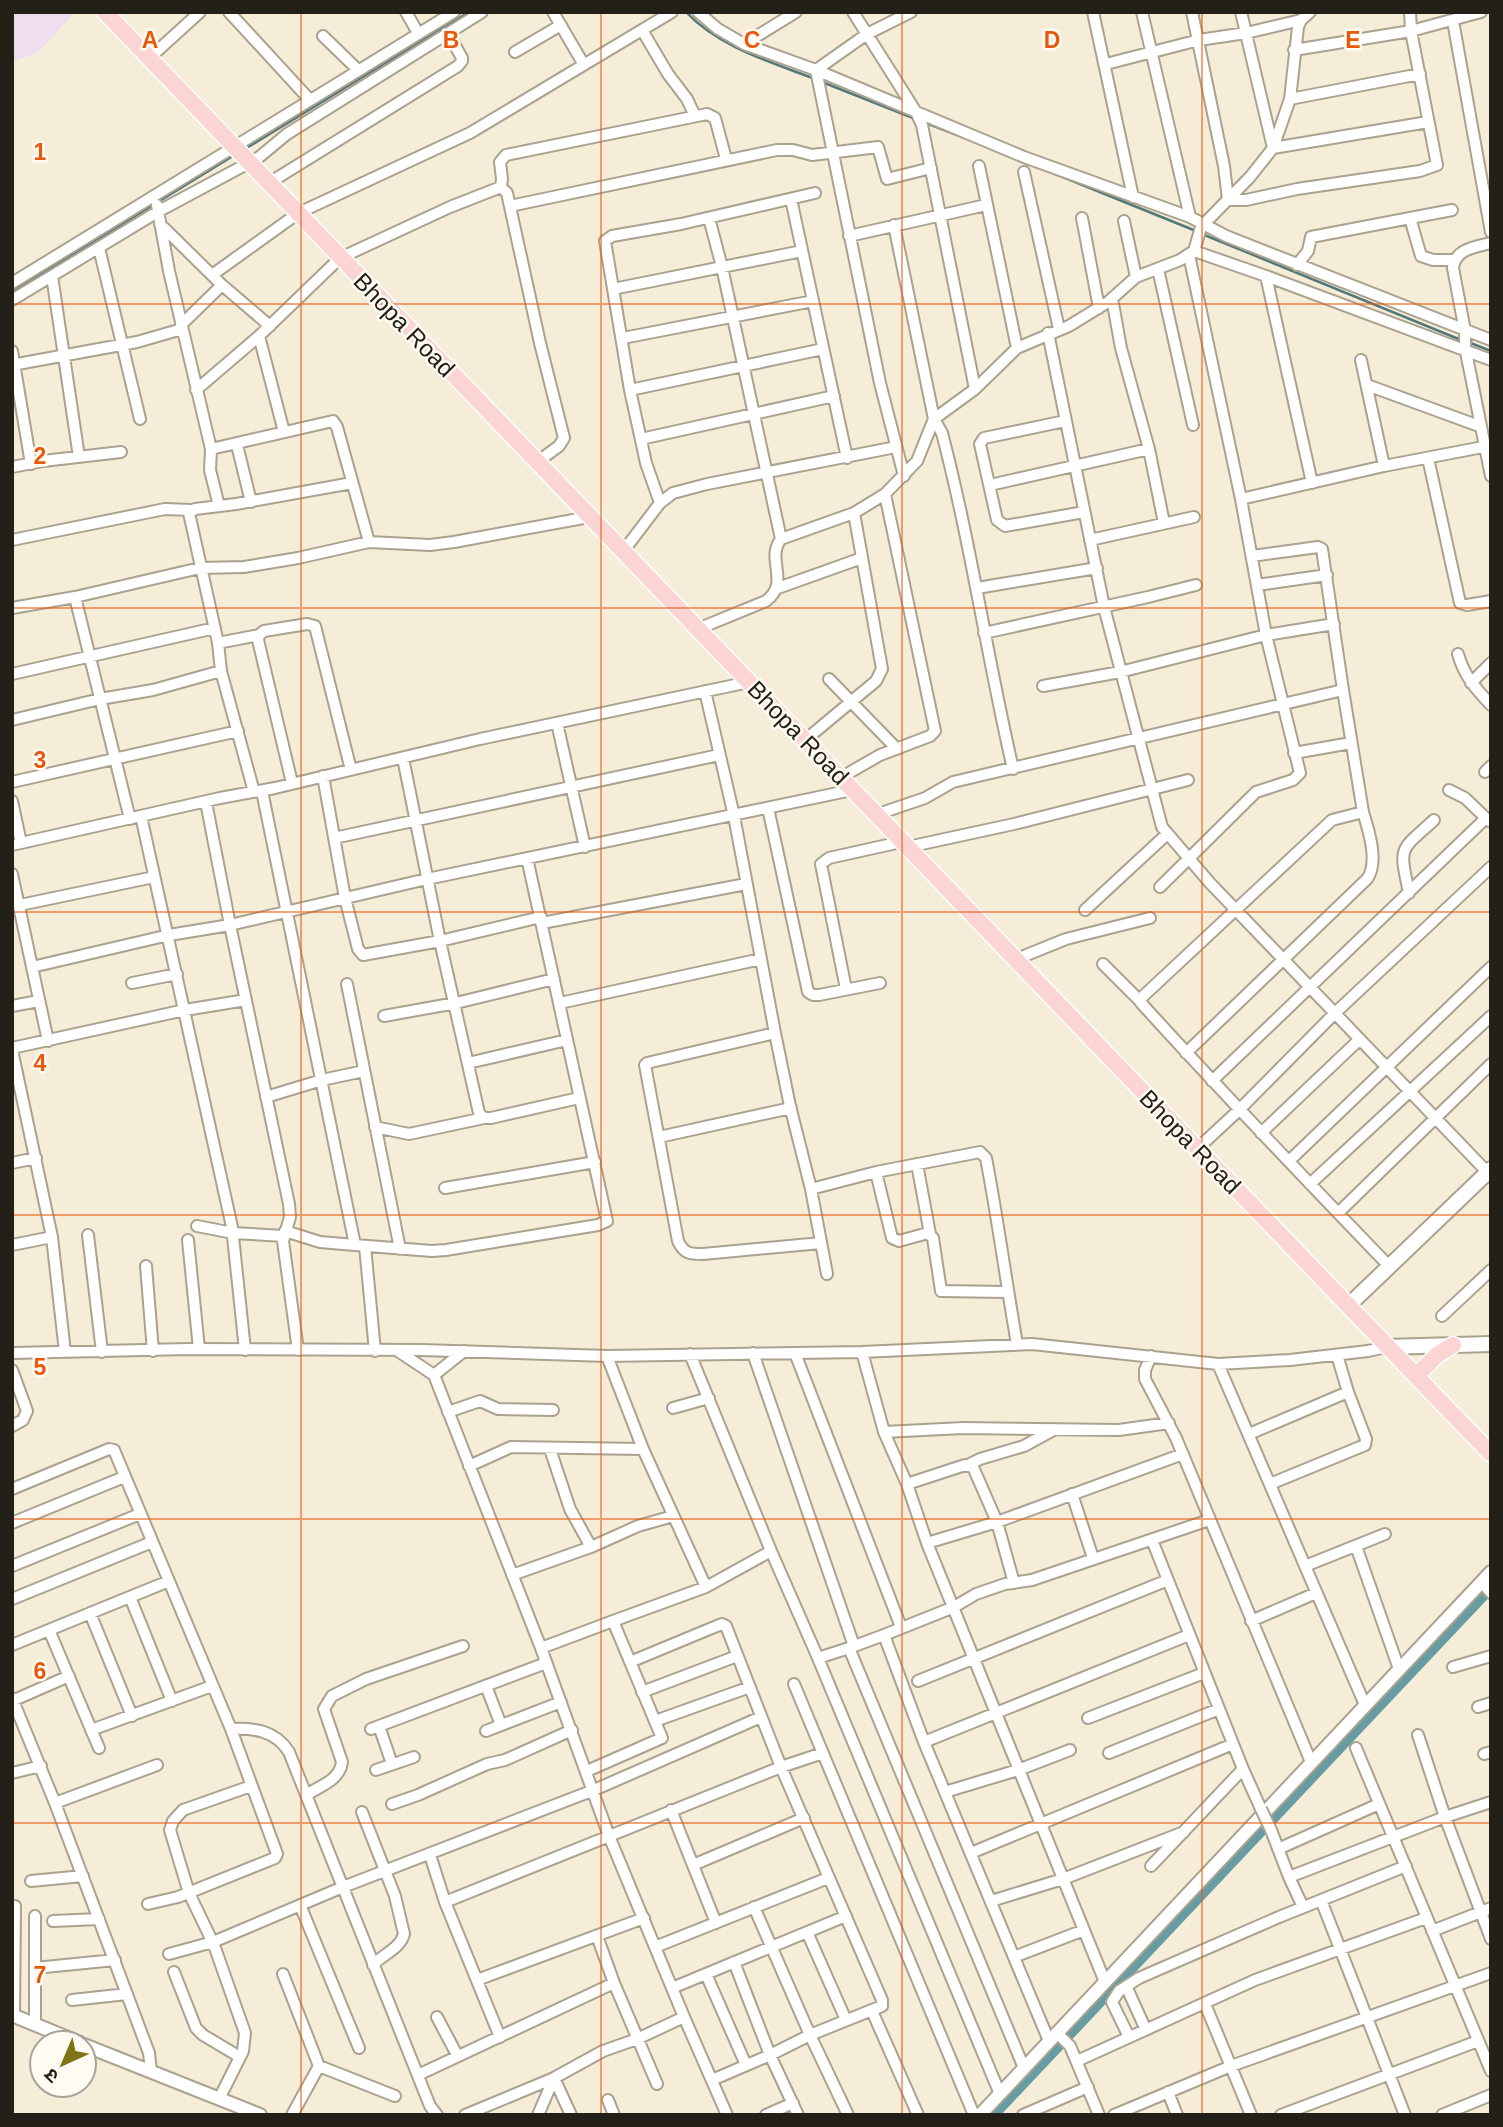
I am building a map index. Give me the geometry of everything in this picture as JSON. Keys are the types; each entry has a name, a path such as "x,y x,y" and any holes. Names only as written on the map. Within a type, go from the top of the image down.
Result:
{"main road":[{"name":"Bhopa Road","path":"105,12 247,152 277,178 302,212"},
{"name":"Bhopa Road","path":"117,12 302,212 628,545 749,682 852,790 1024,956 1200,1146"},
{"name":"Bhopa Road","path":"344,255 589,517 884,812 909,844 1351,1302 1491,1454"},
{"path":"1351,1302 1490,1172"},
{"path":"1390,1346 1491,1344"},
{"path":"1420,1372 1437,1355 1453,1345"},
{"name":"Bhopa Road","path":"1390,1346 1420,1372 1491,1444"}],"street":[{"path":"156,52 200,12"},
{"path":"229,12 309,99"},
{"path":"406,12 418,33"},
{"path":"12,283 247,152 309,99 454,12"},
{"path":"12,300 99,248 156,203 247,152 287,134 482,12"},
{"path":"553,12 584,65"},
{"path":"212,275 302,212 470,133 672,12"},
{"path":"698,12 718,29 744,44 817,77 919,118 1191,217"},
{"path":"744,44 796,12"},
{"path":"853,12 919,118 975,390"},
{"path":"817,77 867,34 911,12"},
{"path":"1093,12 1133,198"},
{"path":"1142,12 1191,217 1201,230 1226,236 1297,265 1465,342 1491,360"},
{"path":"1192,12 1228,200"},
{"path":"1241,12 1273,148"},
{"path":"1106,64 1199,40 1246,33 1310,12"},
{"path":"1228,200 1246,200 1435,167 1437,160 1411,31 1410,12"},
{"path":"1294,50 1411,31 1481,12"},
{"path":"1160,887 1256,792 1297,778 1300,773 1266,635 1191,253 1201,230 1273,148 1290,99 1295,18"},
{"path":"1453,21 1491,232"},
{"path":"515,52 561,25"},
{"path":"642,30 668,74 687,99 695,116"},
{"path":"277,178 458,66 463,61 448,33"},
{"path":"323,36 358,70"},
{"path":"1290,99 1420,74"},
{"path":"817,77 880,383 904,476"},
{"path":"500,187 500,162 506,155 695,116 713,115 726,159"},
{"path":"1273,148 1428,122"},
{"path":"510,206 609,187 726,159 785,150 813,155 878,147 887,178 930,168"},
{"path":"979,166 1017,348"},
{"path":"1024,172 1054,331 1065,421 1104,607 1158,819 1166,835 1385,1067 1490,1172"},
{"path":"500,187 507,193 564,438 559,446 544,457"},
{"path":"197,390 270,326 344,255 500,187"},
{"path":"660,503 646,463 630,390 605,244 608,238 814,193"},
{"path":"790,199 847,457"},
{"path":"156,203 181,327 211,449 210,470 219,506"},
{"path":"849,236 986,205"},
{"path":"1297,265 1308,251 1311,237 1452,210"},
{"path":"709,218 781,538 776,548 778,588"},
{"path":"1082,218 1099,308"},
{"path":"1410,218 1421,256 1433,260 1454,260 1465,251 1491,243"},
{"path":"1124,221 1136,276"},
{"path":"160,224 222,285 270,326"},
{"path":"894,225 934,419 944,440 977,588 1013,769"},
{"path":"99,248 140,419"},
{"path":"612,289 802,251"},
{"path":"781,538 853,513 885,494 904,476 922,452 934,419 975,390 1017,348 1099,308 1136,276 1191,253 1465,342 1491,340"},
{"path":"1454,260 1453,268 1479,426 1491,476"},
{"path":"1158,269 1193,425"},
{"path":"52,276 79,457"},
{"path":"1266,276 1312,483"},
{"path":"13,365 124,345 181,327 222,285"},
{"path":"1112,298 1121,348 1149,449 1164,523"},
{"path":"623,338 813,301"},
{"path":"259,336 284,432"},
{"path":"630,390 823,349"},
{"path":"12,351 31,464"},
{"path":"1362,360 1384,466"},
{"path":"1367,385 1479,426"},
{"path":"641,439 834,397"},
{"path":"211,449 330,421 335,423 369,542"},
{"path":"1065,421 982,439 980,444 997,520 1004,526 1084,512"},
{"path":"237,445 251,502"},
{"path":"628,545 660,503 673,493 896,447"},
{"path":"1241,499 1384,466 1483,447"},
{"path":"990,485 1149,449"},
{"path":"12,467 121,452"},
{"path":"1428,458 1460,603 1467,605 1491,601"},
{"path":"12,540 153,511 191,510 251,502 352,483"},
{"path":"847,774 860,765 930,736 935,731 885,494"},
{"path":"191,510 189,517 215,628 221,671 258,791 288,910 322,1080 360,1245 375,1351"},
{"path":"810,736 876,681 883,669 853,513"},
{"path":"12,608 75,597 200,568 257,565 369,542 430,545 454,542 589,517"},
{"path":"1090,540 1194,517"},
{"path":"1186,1054 1372,873 1373,863 1351,743 1324,552 1318,547 1252,556"},
{"path":"702,629 766,601 778,588 862,558"},
{"path":"977,588 1097,568"},
{"path":"1257,585 1327,575"},
{"path":"984,633 1196,585"},
{"path":"75,597 115,759 136,817 169,935 233,1233 244,1350"},
{"path":"218,643 259,635 264,631 307,624 315,626 351,770"},
{"path":"1043,686 1120,672 1266,635 1334,624"},
{"path":"12,674 215,628"},
{"path":"259,635 292,783"},
{"path":"1458,654 1471,683 1491,705"},
{"path":"1471,683 1491,663"},
{"path":"12,720 100,698 153,690 221,671"},
{"path":"829,679 897,749"},
{"path":"12,801 17,844 404,758 480,738 749,682"},
{"path":"884,812 925,798 953,782 1343,690"},
{"path":"705,691 734,816 790,1108 811,1189 827,1274"},
{"path":"557,723 585,847"},
{"path":"12,782 238,731"},
{"path":"1294,753 1351,743"},
{"path":"334,838 719,755"},
{"path":"404,758 475,1102 484,1118"},
{"path":"323,776 345,898 358,949 363,955 746,884"},
{"path":"846,989 821,864 829,858 909,844 1188,780"},
{"path":"32,967 427,879 852,790"},
{"path":"1212,1081 1488,821 1465,798 1449,790"},
{"path":"206,802 289,1204 290,1217 285,1234 284,1253 298,1350"},
{"path":"768,808 808,992 813,995 880,982"},
{"path":"1139,1000 1332,820 1363,813"},
{"path":"1409,893 1402,853 1434,820"},
{"path":"1084,910 1166,835"},
{"path":"197,1226 233,1233 285,1234 320,1242 446,1250 603,1224 607,1217 527,858"},
{"path":"1200,1146 1335,1013 1491,867"},
{"path":"12,874 48,1041"},
{"path":"20,905 154,877"},
{"path":"1024,956 1066,939 1150,918"},
{"path":"560,1003 761,959"},
{"path":"1103,964 1390,1267"},
{"path":"1289,1161 1490,970"},
{"path":"132,983 177,974"},
{"path":"384,1016 456,1003 554,979"},
{"path":"347,984 400,1249"},
{"path":"65,1352 52,1237 12,1049 185,1010 247,1000"},
{"path":"12,1006 39,1001"},
{"path":"1310,1184 1491,1016"},
{"path":"775,1033 647,1063 678,1241 685,1252 690,1254 821,1243"},
{"path":"468,1063 567,1040"},
{"path":"1261,1133 1360,1040"},
{"path":"1338,1213 1491,1063"},
{"path":"266,1097 364,1071"},
{"path":"376,1127 409,1134 579,1098"},
{"path":"659,1137 790,1108"},
{"path":"811,1189 876,1172 976,1152 983,1154 1002,1241 1007,1292 1017,1344"},
{"path":"12,1163 36,1158"},
{"path":"444,1188 595,1162"},
{"path":"917,1164 941,1291 1007,1292"},
{"path":"876,1172 892,1238 899,1241 930,1234"},
{"path":"88,1234 102,1352"},
{"path":"12,1245 52,1237"},
{"path":"188,1240 200,1349"},
{"path":"146,1266 153,1350"},
{"path":"1442,1316 1491,1270"},
{"path":"13,1353 200,1349 464,1351 607,1356 862,1352 1017,1344 1218,1364 1336,1355 1390,1346"},
{"path":"398,1351 435,1375 547,1663 610,1836 727,2115"},
{"path":"435,1375 464,1351"},
{"path":"862,1352 884,1432 907,1484 973,1660 1105,1982"},
{"path":"690,1353 1000,2094"},
{"path":"753,1353 851,1647 1024,2068"},
{"path":"794,1353 901,1627"},
{"path":"1270,1484 1365,1445 1366,1439 1336,1355"},
{"path":"607,1356 643,1449 706,1587"},
{"path":"1151,1356 1145,1370 1145,1379 1183,1454 1311,1762"},
{"path":"1218,1364 1365,1705"},
{"path":"12,1370 27,1411 23,1420 12,1426"},
{"path":"1249,1434 1348,1392"},
{"path":"673,1408 709,1398"},
{"path":"449,1412 480,1401 498,1409 553,1410"},
{"path":"884,1432 963,1428 1129,1430 1169,1423"},
{"path":"907,1484 1024,1446 1055,1429"},
{"path":"469,1466 511,1447 643,1449"},
{"path":"12,1489 111,1448 115,1452 231,1729 277,1854 276,1857 189,1893 148,1903"},
{"path":"550,1449 570,1509 591,1547"},
{"path":"927,1543 997,1522 1183,1454"},
{"path":"970,1464 983,1485 997,1522 1014,1583"},
{"path":"12,1523 124,1478"},
{"path":"1072,1494 1093,1558"},
{"path":"12,1566 140,1514"},
{"path":"512,1574 591,1547 638,1526 673,1516"},
{"path":"818,1658 954,1607 976,1594 1032,1580 1209,1520"},
{"path":"1305,1566 1385,1534"},
{"path":"1152,1540 1243,1769 1303,1907"},
{"path":"12,1599 152,1542"},
{"path":"1356,1546 1399,1669"},
{"path":"541,1648 706,1587 771,1551"},
{"path":"980,2115 1399,1669 1486,1589 1491,1572"},
{"path":"918,1681 1168,1580"},
{"path":"12,1645 169,1581"},
{"path":"1251,1621 1316,1592"},
{"path":"130,1597 172,1701"},
{"path":"90,1613 132,1716"},
{"path":"587,1771 660,1740 655,1721 613,1621"},
{"path":"630,1662 722,1624 727,1628 781,1767 882,2000 882,2006 872,2011 810,2035 712,2080"},
{"path":"49,1630 99,1748"},
{"path":"884,1635 924,1742 1014,1957 1056,2037 1070,2046 1099,2115"},
{"path":"924,1742 1189,1635"},
{"path":"306,1795 332,1779 342,1767 324,1709 330,1698 366,1679 463,1646"},
{"path":"642,1692 737,1656"},
{"path":"1453,1667 1491,1656"},
{"path":"392,1764 375,1728 547,1663"},
{"path":"1088,1718 1204,1672"},
{"path":"69,1676 13,1699 115,1960 149,2053 151,2071"},
{"path":"794,1684 974,2115"},
{"path":"91,1730 212,1686"},
{"path":"486,1686 501,1725"},
{"path":"655,1721 750,1687"},
{"path":"486,1731 561,1702"},
{"path":"1478,1707 1491,1703"},
{"path":"1109,1753 1219,1709"},
{"path":"169,1954 213,1942 343,1887 594,1790 761,1717"},
{"path":"231,1729 259,1729 283,1744 289,1752 430,2106 437,2115"},
{"path":"393,1804 418,1796 487,1764 505,1760 572,1730"},
{"path":"1418,1735 1445,1817 1486,1910 1491,1939"},
{"path":"971,1853 1233,1744"},
{"path":"1356,1748 1490,2066"},
{"path":"945,1792 1018,1770 1070,1750"},
{"path":"445,1902 823,1752"},
{"path":"376,1770 414,1757"},
{"path":"55,1803 157,1765"},
{"path":"12,1773 41,1766"},
{"path":"1151,1866 1243,1769"},
{"path":"219,2099 245,2045 245,2033 213,1942 189,1893 170,1830 173,1821 183,1810 251,1786"},
{"path":"1289,1877 1491,1802"},
{"path":"1278,1849 1379,1804"},
{"path":"671,1811 716,1923"},
{"path":"362,1812 397,1901 404,1935 393,1950 373,1965"},
{"path":"693,1865 804,1818"},
{"path":"991,1901 1063,1879 1184,1832"},
{"path":"429,1855 445,1902 500,2037"},
{"path":"1129,2037 1112,2002 1114,1996 1126,1986 1194,1953 1406,1866"},
{"path":"31,1881 83,1877"},
{"path":"655,1947 828,1878"},
{"path":"1321,1900 1405,2115"},
{"path":"300,1905 359,2048"},
{"path":"15,1906 13,2016 45,2029"},
{"path":"754,1908 848,2115"},
{"path":"1432,1931 1486,1910"},
{"path":"35,1916 35,2025"},
{"path":"673,1988 846,1916"},
{"path":"477,1980 643,1918"},
{"path":"1077,2061 1255,1980 1426,1918"},
{"path":"53,1921 99,1919"},
{"path":"1014,1957 1084,1930"},
{"path":"807,1932 846,2020"},
{"path":"597,1936 657,2084"},
{"path":"35,1968 115,1960"},
{"path":"734,1962 769,2055 798,2115"},
{"path":"174,1972 196,2028 240,2057"},
{"path":"1114,2115 1231,2066 1491,1973"},
{"path":"283,1974 319,2066 395,2096"},
{"path":"706,1974 746,2065"},
{"path":"418,2075 614,1983"},
{"path":"1126,1986 1146,2030"},
{"path":"72,2000 127,1994"},
{"path":"1205,2004 1251,2115"},
{"path":"872,2011 918,2115"},
{"path":"438,2017 457,2055"},
{"path":"466,2115 554,2078 603,2051 684,2017"},
{"path":"1281,2115 1303,2111 1388,2073 1478,2041"},
{"path":"98,2050 260,2115"},
{"path":"292,2115 319,2066"},
{"path":"538,2115 554,2078"},
{"path":"554,2078 571,2115"},
{"path":"1023,2115 1088,2087"},
{"path":"1168,2092 1177,2115"},
{"path":"1442,2115 1491,2095"},
{"path":"608,2100 614,2115"},
{"path":"766,2115 793,2103"}],"shaded area":[{"path":"12,12 76,12 37,53 12,62"}],"waterway":[{"path":"245,149 469,12"},
{"path":"686,12 730,45 815,79"},
{"path":"822,82 913,118"},
{"path":"926,123 965,138"},
{"path":"158,202 233,156"},
{"path":"1043,169 1196,231"},
{"path":"12,292 153,205"},
{"path":"1202,234 1461,340"},
{"path":"1468,342 1491,351"},
{"path":"994,2115 1491,1588"}]}
